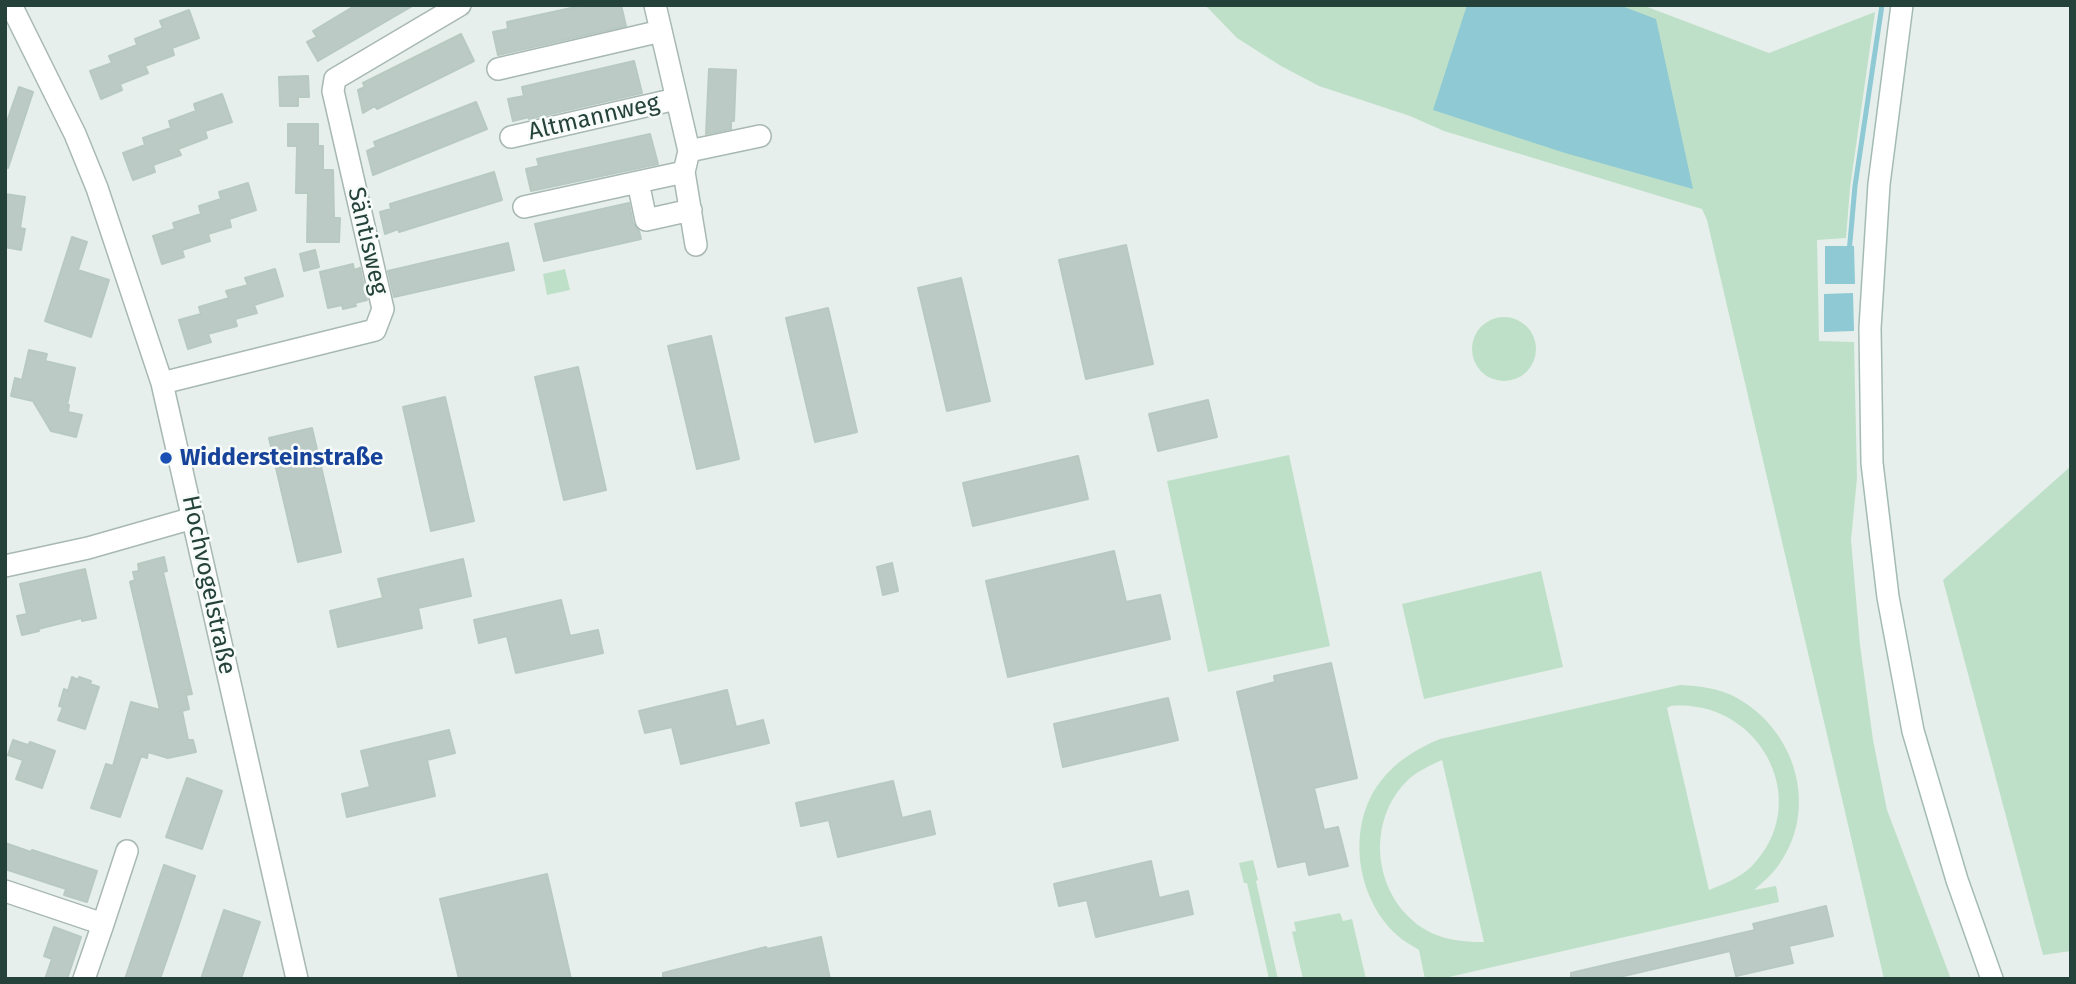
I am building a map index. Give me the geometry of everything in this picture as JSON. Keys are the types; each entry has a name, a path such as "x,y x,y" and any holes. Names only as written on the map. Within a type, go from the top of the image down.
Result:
{"street":[{"name":"Hochvogelstraße","path":"11,5 75,134 97,188 162,383 297,979"},
{"name":"Säntisweg","path":"162,383 375,330 383,309 332,92 335,79 460,5"},
{"name":"Altmannweg","path":"655,5 689,151 684,172 696,246"},
{"path":"1902,5 1879,184 1870,328 1872,463 1888,597 1913,731 1957,880 1992,979"},
{"path":"498,69 661,31"},
{"name":"Altmannweg","path":"511,137 676,99"},
{"path":"689,151 760,136"},
{"path":"524,208 684,172"},
{"path":"638,182 646,220 691,210"},
{"path":"5,566 88,548 193,517"},
{"path":"84,979 127,851"},
{"path":"5,891 103,925"}],"green space":[{"path":"1205,5 1642,5 1769,53 1875,12 1850,188 1846,238 1817,240 1819,341 1854,342 1857,478 1851,540 1860,645 1873,740 1887,810 1951,979 1884,979 1707,220 1702,209 1444,131 1410,116 1319,86 1237,38"},
{"path":"565,269 570,290 547,295 543,274"},
{"path":"1498,317 1510,317 1527,326 1534,337 1534,361 1527,372 1510,381 1498,381 1486,376 1477,367 1472,355 1472,343 1477,331 1486,322"},
{"path":"1289,455 1330,646 1208,672 1167,481"},
{"path":"2071,466 2071,951 2043,955 1943,580"},
{"path":"1541,571 1563,667 1424,699 1402,604"},
{"path":"1680,685 1709,688 1737,698 1757,712 1774,729 1795,772 1799,795 1798,818 1792,841 1777,867 1754,890 1776,886 1779,902 1440,979 1425,979 1419,950 1397,935 1383,920 1372,902 1360,862 1360,840 1369,800 1380,782 1407,756 1440,739","holes":["1667,708 1702,708 1730,719 1752,736 1768,759 1777,785 1778,813 1770,841 1751,867 1709,890","1442,760 1484,942 1453,940 1426,930 1408,916 1385,880 1381,859 1385,816 1395,796 1409,779"]},
{"path":"1253,860 1278,979 1269,979 1247,883 1244,883 1239,863"},
{"path":"1340,913 1343,921 1352,919 1366,979 1303,979 1292,932 1296,931 1294,922"}],"water":[{"path":"1467,5 1619,5 1656,19 1693,189 1565,153 1433,110"},
{"path":"1825,246 1854,246 1855,284 1825,284"},
{"path":"1853,293 1854,331 1824,332 1824,294"}],"building":[{"path":"356,5 414,5 318,61 307,42 317,37 313,31"},
{"path":"585,5 621,5 626,26 498,55 493,32 508,29 507,22"},
{"path":"189,10 199,38 172,48 174,55 145,66 148,73 120,84 122,90 101,99 90,71 112,63 109,56 137,45 135,39 163,28 160,21"},
{"path":"461,34 474,61 377,109 375,106 363,113 358,90 365,87 363,83"},
{"path":"634,61 642,93 513,121 508,99 524,96 522,87"},
{"path":"709,69 736,70 734,121 731,121 731,129 706,134"},
{"path":"308,76 309,97 298,97 298,106 280,106 279,77"},
{"path":"19,87 33,92 8,168 5,167 5,127"},
{"path":"222,94 232,122 205,131 207,138 178,149 181,155 153,165 155,172 133,180 123,153 145,145 143,138 171,128 169,121 196,111 194,104"},
{"path":"476,102 487,129 373,175 367,151 376,147 374,142"},
{"path":"288,124 318,124 318,146 323,146 323,170 333,170 334,218 340,218 339,242 307,242 308,193 296,193 297,146 288,146"},
{"path":"650,134 658,164 531,191 526,169 539,166 537,159"},
{"path":"494,172 502,200 385,234 380,212 391,209 390,204"},
{"path":"248,183 256,210 229,219 231,227 208,234 210,241 182,250 184,257 162,264 153,236 175,229 173,223 201,214 199,206 221,199 219,192"},
{"path":"5,194 25,197 20,228 25,229 21,250 5,247"},
{"path":"629,203 633,223 641,239 544,261 535,224"},
{"path":"72,237 87,242 78,270 109,280 91,337 45,321"},
{"path":"508,243 514,270 394,297 388,271"},
{"path":"1126,245 1153,364 1086,379 1059,260"},
{"path":"315,250 319,267 304,271 300,254"},
{"path":"353,264 354,270 360,268 367,300 343,309 342,305 328,308 320,272"},
{"path":"275,269 283,296 254,305 257,313 235,319 237,326 208,334 211,342 188,349 179,320 201,314 199,307 229,298 226,291 248,285 245,278"},
{"path":"961,278 990,401 947,411 918,288"},
{"path":"828,308 857,432 815,442 786,318"},
{"path":"711,336 739,459 697,469 668,346"},
{"path":"29,350 47,354 45,361 75,368 67,405 68,412 82,415 76,437 51,431 33,401 11,396 15,378 22,380"},
{"path":"578,367 606,490 564,500 535,377"},
{"path":"445,397 474,521 431,531 403,407"},
{"path":"1208,400 1217,437 1158,451 1149,414"},
{"path":"312,428 341,552 298,562 269,438"},
{"path":"1078,456 1088,499 973,526 963,483"},
{"path":"1114,551 1126,602 1160,595 1170,639 1008,677 986,581"},
{"path":"164,557 167,571 163,572 192,694 186,695 189,709 182,711 188,740 193,740 196,752 168,758 148,752 147,758 141,756 120,817 91,808 106,764 113,766 131,702 160,710 130,582 135,580 133,572 139,571 138,564"},
{"path":"463,559 471,596 418,608 422,628 338,647 330,611 383,598 378,579"},
{"path":"892,563 898,591 883,595 877,567"},
{"path":"85,569 96,618 82,621 82,618 22,635 17,616 27,614 20,584"},
{"path":"561,600 570,636 598,630 603,653 516,673 507,636 479,643 474,620"},
{"path":"1331,663 1357,778 1314,788 1324,830 1338,827 1348,866 1309,875 1306,861 1278,867 1237,692 1275,682 1274,676"},
{"path":"72,677 91,681 90,684 99,687 85,729 58,720 63,707 59,706 64,689 68,691"},
{"path":"727,690 736,727 763,720 769,743 681,764 672,727 645,733 639,711"},
{"path":"1168,698 1178,740 1063,767 1054,724"},
{"path":"449,730 455,753 427,760 435,796 347,817 342,794 370,787 361,751"},
{"path":"13,740 28,745 30,742 55,751 42,788 16,779 23,760 8,755"},
{"path":"187,778 222,791 202,849 166,837"},
{"path":"893,781 902,818 930,811 935,834 838,857 829,820 801,826 796,803"},
{"path":"5,843 97,871 87,902 64,895 66,889 5,869"},
{"path":"1151,861 1159,898 1188,891 1193,914 1096,937 1087,900 1059,906 1054,884"},
{"path":"164,865 195,876 178,927 160,979 125,979"},
{"path":"547,874 571,979 459,979 440,899"},
{"path":"1826,906 1833,936 1789,946 1793,963 1736,976 1730,951 1611,979 1571,979 1571,973 1755,930 1753,924"},
{"path":"224,910 260,922 241,979 201,979"},
{"path":"54,927 81,937 67,979 45,979 52,959 44,956"},
{"path":"821,937 830,979 663,979 663,973 766,947 767,949"}],"waterway":[{"path":"1849,253 1855,186 1882,5"}],"place":[{"name":"Widdersteinstraße","path":"166,458"}]}
